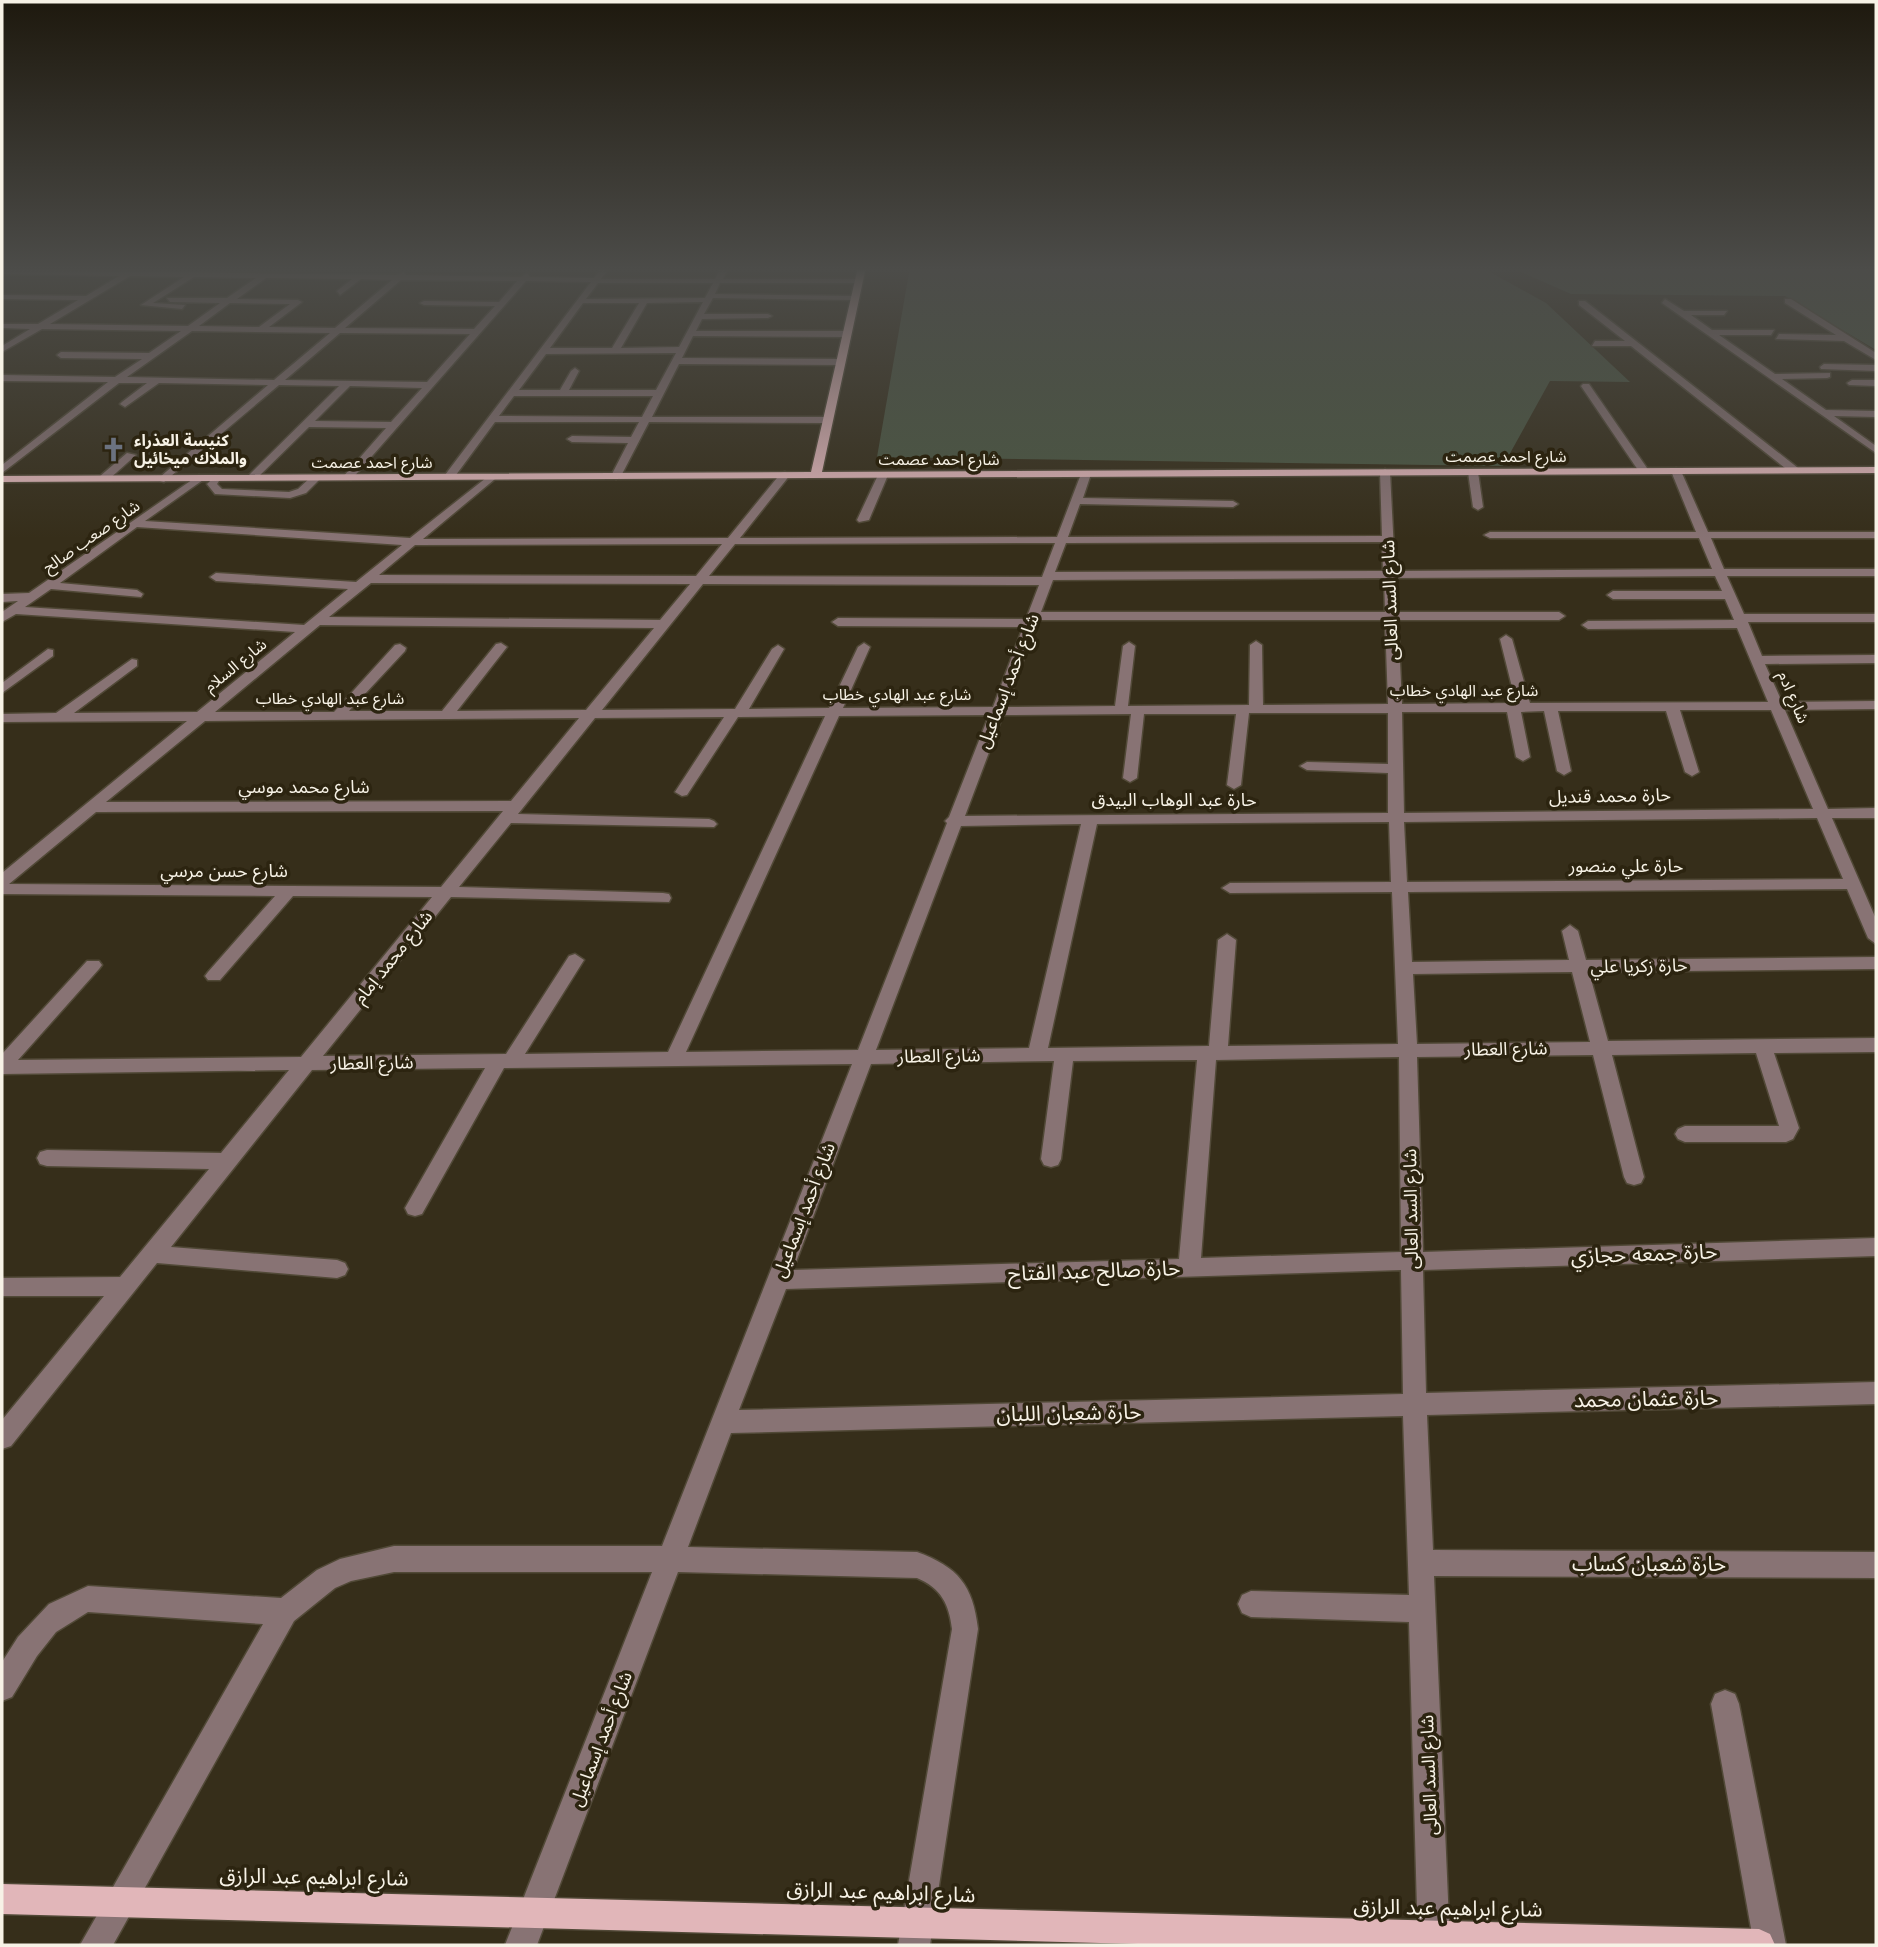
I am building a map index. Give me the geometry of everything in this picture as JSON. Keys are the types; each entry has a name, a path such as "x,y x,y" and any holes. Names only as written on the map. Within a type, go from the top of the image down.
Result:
{"main road":[{"path":"816,475 842,358"},
{"name":"شارع احمد عصمت","path":"2,480 1876,470"},
{"name":"شارع ابراهيم عبد الرازق","path":"2,1899 534,1913 916,1934 1759,1945"}],"street":[{"path":"2,470 148,358"},
{"path":"164,479 305,358"},
{"path":"347,478 454,358"},
{"path":"449,477 537,360 570,358"},
{"path":"616,476 678,358"},
{"path":"1651,358 1794,470"},
{"path":"1746,358 1876,450"},
{"path":"676,361 841,362"},
{"path":"1772,377 1876,368"},
{"path":"563,393 575,371"},
{"path":"2,378 430,385"},
{"path":"125,404 156,381"},
{"path":"1852,383 1876,383"},
{"path":"251,478 347,384"},
{"path":"1586,386 1644,471"},
{"path":"512,393 659,393"},
{"path":"1825,414 1876,414"},
{"path":"492,419 828,420"},
{"path":"306,424 394,425"},
{"path":"572,439 635,440"},
{"path":"103,479 131,455"},
{"name":"شارع ادم","path":"1676,471 1825,813 1876,938"},
{"name":"شارع السد العالى","path":"1385,472 1395,708 1396,817 1408,1050 1415,1405 1434,1941"},
{"path":"1473,472 1478,507"},
{"name":"شارع أحمد إسماعيل","path":"521,1945 953,821 998,711 1086,474"},
{"name":"شارع محمد إمام","path":"2,1438 785,475"},
{"path":"863,520 883,475"},
{"name":"شارع السلام","path":"2,881 491,477"},
{"name":"شارع صعب صالح","path":"2,618 199,478"},
{"path":"216,478 212,484 219,492 283,495 297,493 316,478"},
{"path":"1076,501 1233,504"},
{"path":"135,524 412,542 1388,539"},
{"path":"1490,535 1876,534"},
{"path":"216,578 363,582 1876,572"},
{"path":"48,585 137,594"},
{"path":"1613,595 1730,595"},
{"path":"2,598 31,597"},
{"path":"13,610 312,625 664,624"},
{"path":"838,622 1559,616"},
{"path":"1588,625 1876,618"},
{"path":"1506,639 1518,707 1523,757"},
{"path":"1234,785 1249,709 1256,645"},
{"path":"1121,710 1129,646"},
{"path":"446,715 501,647"},
{"path":"674,1059 864,647"},
{"path":"337,716 400,648"},
{"path":"682,792 778,649"},
{"path":"2,689 48,653"},
{"path":"1758,660 1876,659"},
{"path":"59,718 132,663"},
{"name":"شارع عبد الهادي خطاب","path":"9,718 1876,705"},
{"path":"1672,706 1692,772"},
{"path":"1550,707 1564,771"},
{"path":"1130,778 1138,710"},
{"path":"2,730 9,718"},
{"path":"1307,766 1396,769"},
{"name":"شارع محمد موسي","path":"92,807 511,812 709,824"},
{"name":"حارة محمد قنديل","path":"1396,817 1876,813"},
{"name":"حارة عبد الوهاب البيدق","path":"953,821 1396,817"},
{"path":"1037,1055 1090,820"},
{"name":"حارة علي منصور","path":"1230,888 1853,884"},
{"name":"شارع حسن مرسي","path":"2,889 446,892 663,898"},
{"path":"214,976 289,890"},
{"path":"1570,931 1634,1177"},
{"path":"1189,1268 1227,940"},
{"path":"415,1208 505,1061 575,960"},
{"name":"حارة زكريا علي","path":"1403,968 1876,963"},
{"path":"2,1067 93,965"},
{"name":"شارع العطار","path":"2,1067 1876,1045"},
{"path":"1685,1134 1786,1134 1789,1128 1763,1046"},
{"path":"1051,1159 1064,1055"},
{"path":"47,1158 227,1161"},
{"name":"حارة جمعه حجازي","path":"1412,1261 1876,1247"},
{"path":"152,1254 337,1269"},
{"name":"حارة صالح عبد الفتاح","path":"777,1280 1412,1261"},
{"path":"2,1287 125,1286"},
{"name":"حارة عثمان محمد","path":"1415,1405 1876,1393"},
{"name":"حارة شعبان اللبان","path":"723,1422 1415,1405"},
{"path":"96,1945 285,1612 326,1579 372,1562 408,1559 670,1559 917,1565 934,1570 947,1580 958,1594 964,1611 965,1629 916,1934"},
{"name":"حارة شعبان كساب","path":"1422,1563 1876,1564"},
{"path":"2,1687 46,1620 59,1610 88,1599 285,1612"},
{"path":"1251,1604 1424,1609"},
{"path":"1725,1704 1770,1945"}],"green space":[{"path":"894,358 1604,358 1630,382 1550,381 1503,466 877,457"}],"place":[{"name":"كنيسة العذراء والملاك ميخائيل","path":"114,449"}]}
